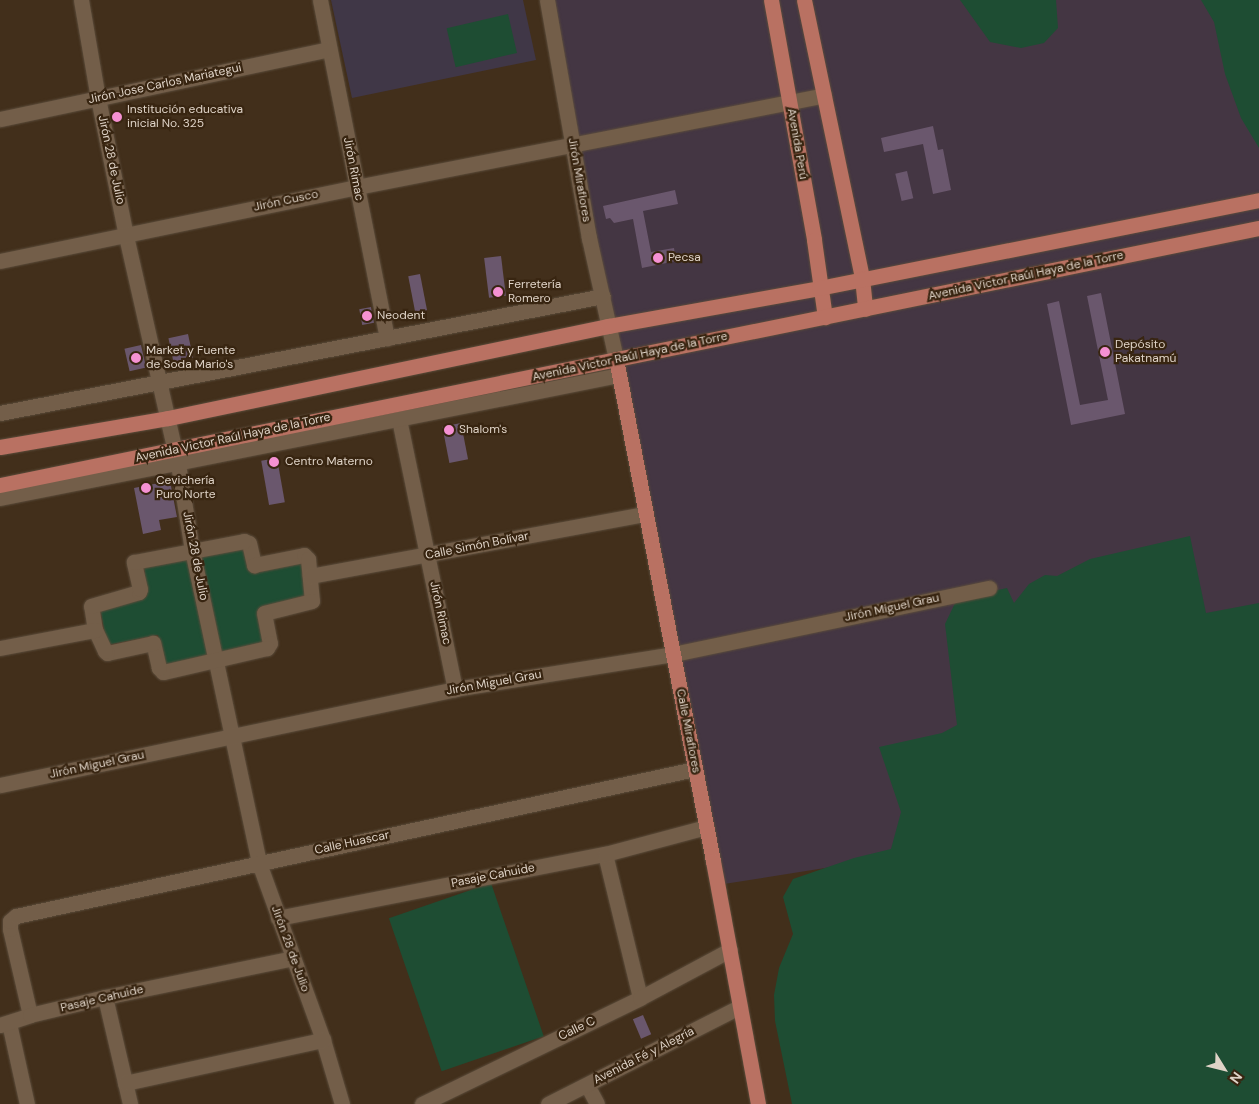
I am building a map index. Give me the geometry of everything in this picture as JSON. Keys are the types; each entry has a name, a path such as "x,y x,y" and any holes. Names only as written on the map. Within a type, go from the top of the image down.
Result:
{"main road":[{"name":"Avenida Perú","path":"771,0 814,240 825,317"},
{"path":"804,0 862,278 866,309"},
{"path":"0,447 168,418 608,326 820,288 862,278 1259,200"},
{"name":"Avenida Victor Raúl Haya de la Torre","path":"0,485 176,457 616,359 1259,228"},
{"name":"Calle Miraflores","path":"616,359 644,514 673,654 758,1104"}],"street":[{"name":"Jirón 28 de Julio","path":"81,0 98,98 126,236 168,418 192,550 259,862 323,1040 342,1104"},
{"name":"Jirón Rimac","path":"320,0 388,338"},
{"name":"Jirón Miraflores","path":"547,0 589,238 616,359"},
{"name":"Jirón Jose Carlos Mariategui","path":"0,119 329,49"},
{"name":"Jirón Cusco","path":"0,260 126,236 357,186 574,146 824,95"},
{"path":"0,413 603,296"},
{"path":"0,498 176,457 399,420 618,376"},
{"name":"Jirón Rimac","path":"399,420 455,689"},
{"name":"Calle Simón Bolívar","path":"310,576 428,556 644,514"},
{"path":"247,541 253,564 304,555 308,559 310,576 313,598 309,604 264,613 270,643 266,648 163,672 159,668 154,643 107,653 95,630 91,606 138,592 140,589 135,562 247,541"},
{"name":"Jirón Miguel Grau","path":"0,785 455,689 673,654 989,588"},
{"path":"0,648 95,630"},
{"name":"Calle Huascar","path":"30,1015 10,928 10,921 16,916 695,769"},
{"name":"Pasaje Cahuide","path":"278,918 605,854 706,827"},
{"path":"605,854 640,998"},
{"name":"Calle C","path":"422,1104 640,998 730,950"},
{"name":"Pasaje Cahuide","path":"5,1024 30,1015 105,997 293,958"},
{"path":"105,997 130,1104"},
{"name":"Avenida Fé y Alegría","path":"548,1104 739,1008"},
{"path":"5,1024 28,1104"},
{"path":"125,1083 323,1040"},
{"path":"587,1085 597,1104"}],"shaded area":[{"path":"331,0 523,0 536,60 352,98"},
{"path":"548,0 1259,0 1259,628 913,854 724,884"}],"green space":[{"path":"960,0 1056,0 1058,28 1044,43 1021,48 990,42"},
{"path":"1201,0 1259,0 1259,148 1241,118 1225,74 1214,22"},
{"path":"508,14 517,53 456,67 447,28"},
{"path":"1190,536 1206,613 1259,603 1259,1104 792,1104 775,1021 774,995 779,968 793,934 783,897 793,879 854,858 891,849 901,812 879,747 942,733 957,725 945,624 957,599 1007,588 1014,603 1029,584 1045,575 1057,576 1090,559"},
{"path":"244,545 251,571 303,560 310,598 260,609 265,643 165,667 158,635 107,645 100,608 147,596 144,566"},
{"path":"491,883 544,1036 442,1071 389,918"}],"building":[{"path":"933,126 938,150 943,149 951,190 933,194 923,144 884,152 881,138"},
{"path":"907,171 913,198 902,201 895,174"},
{"path":"675,190 678,204 643,211 651,252 674,248 676,261 642,268 633,219 614,223 610,218 606,219 603,206"},
{"path":"501,256 506,296 489,298 484,258"},
{"path":"420,274 427,310 415,313 408,276"},
{"name":"Depósito Pakatnamú","path":"1101,293 1125,414 1071,425 1047,304 1059,301 1080,405 1108,400 1087,296"},
{"name":"Neodent","path":"371,307 374,323 362,325 359,309"},
{"path":"188,334 193,357 173,362 168,338"},
{"name":"Market y Fuente de Soda Mario's","path":"141,345 146,367 130,371 124,349"},
{"path":"461,423 468,459 449,463 442,427"},
{"path":"277,458 285,502 269,505 261,461"},
{"path":"164,482 171,486 177,517 159,520 161,530 143,534 134,488"},
{"path":"643,1015 651,1034 641,1039 633,1019"}],"place":[{"name":"Institución educativa inicial No. 325","path":"117,117"},
{"name":"Pecsa","path":"658,258"},
{"name":"Ferretería Romero","path":"498,292"},
{"name":"Neodent","path":"367,316"},
{"name":"Depósito Pakatnamú","path":"1105,352"},
{"name":"Market y Fuente de Soda Mario's","path":"136,358"},
{"name":"Shalom's","path":"449,430"},
{"name":"Centro Materno","path":"274,462"},
{"name":"Cevichería Puro Norte","path":"146,488"}]}
